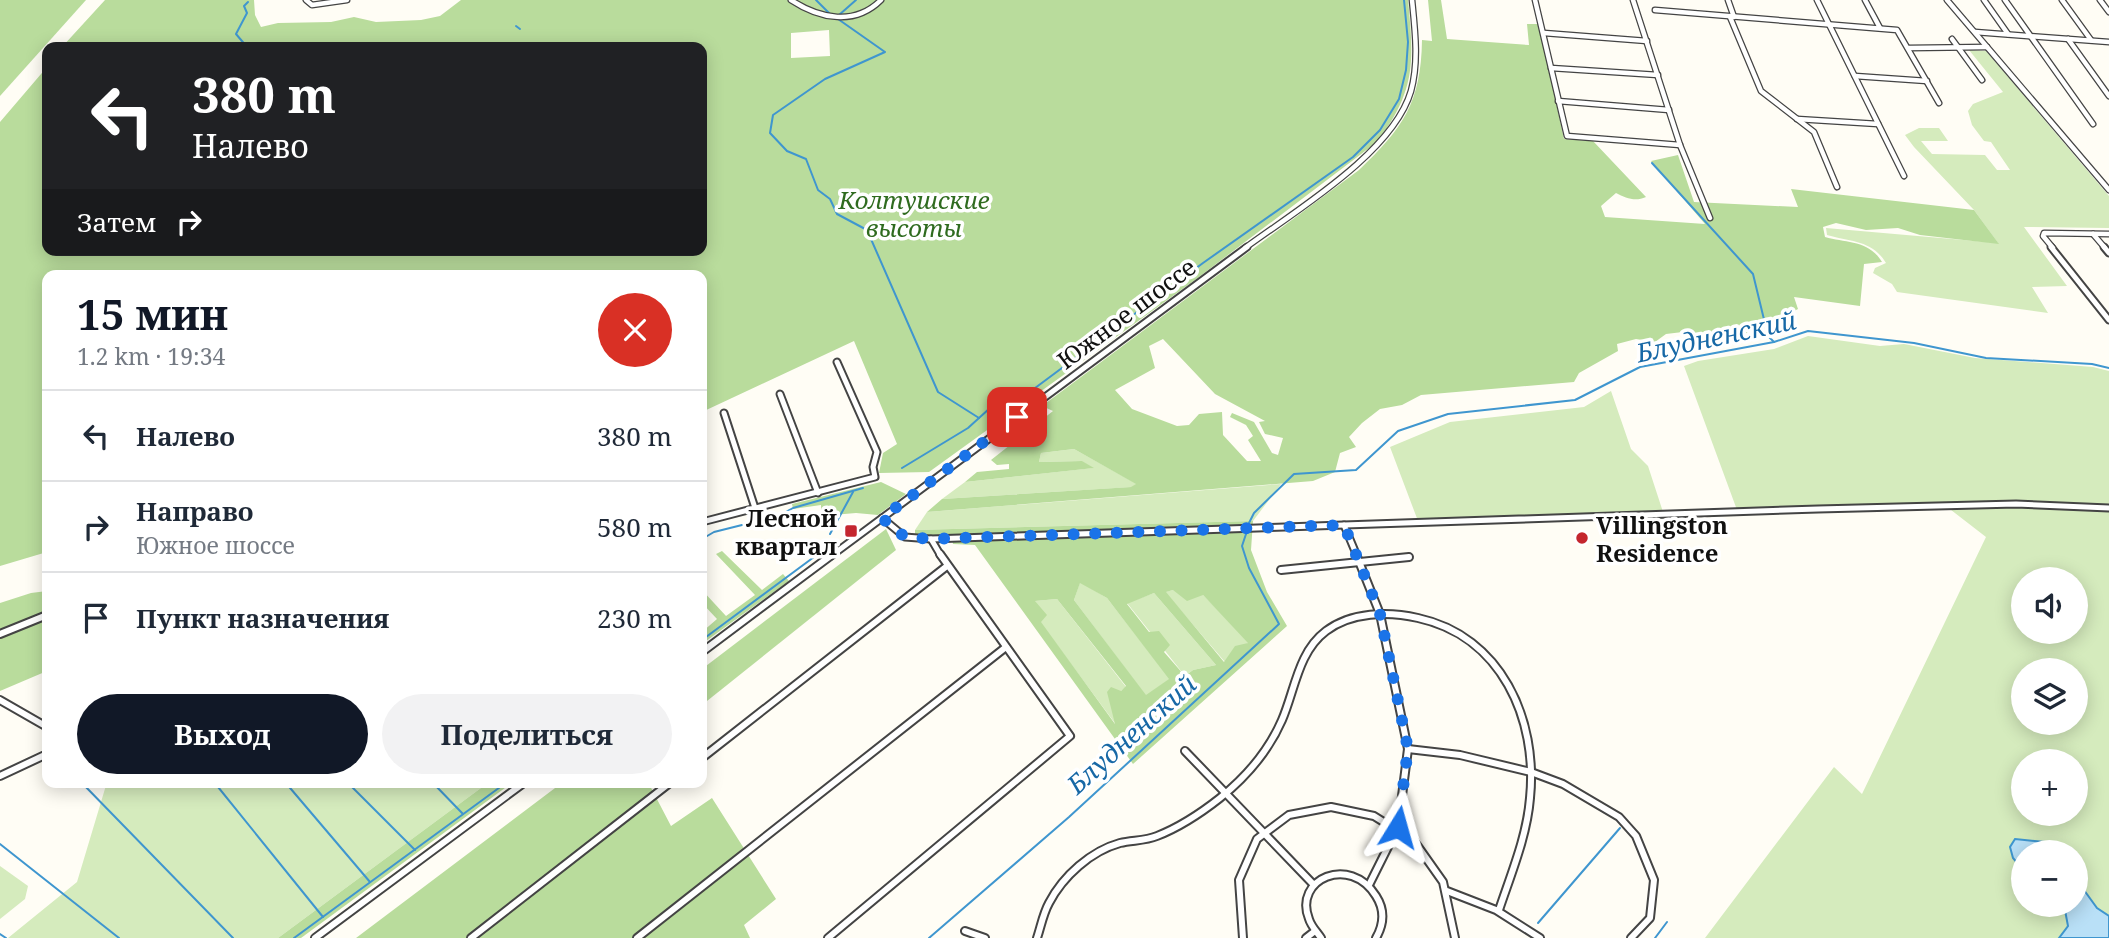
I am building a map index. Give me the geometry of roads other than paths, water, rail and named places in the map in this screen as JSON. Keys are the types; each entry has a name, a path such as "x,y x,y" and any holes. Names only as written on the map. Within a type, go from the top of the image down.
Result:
{"street":[{"path":"306,0 312,5 346,0"},
{"path":"791,0 814,14 834,18 866,12 881,0"},
{"name":"Южное шоссе","path":"707,648 1354,167 1380,144 1399,119 1413,90 1416,42 1412,0"},
{"path":"1535,0 1567,136 1680,145"},
{"path":"1633,0 1680,145 1710,218"},
{"path":"1728,0 1761,91 1814,132 1837,187"},
{"path":"1817,0 1905,176"},
{"path":"1865,0 1880,28"},
{"path":"1947,0 2109,190"},
{"path":"1984,0 2008,34"},
{"path":"2005,0 2093,124"},
{"path":"2062,0 2092,40"},
{"path":"2100,0 2109,12"},
{"path":"1655,10 1897,30 1939,103"},
{"path":"1975,32 2109,41"},
{"path":"1544,33 1647,41"},
{"path":"1952,39 1982,80"},
{"path":"2068,39 2109,96"},
{"path":"1909,48 1987,47"},
{"path":"1551,68 1658,75"},
{"path":"1855,76 1927,81"},
{"path":"1558,101 1669,110"},
{"path":"1796,119 1878,124"},
{"path":"2109,234 2044,233 2043,236 2109,320"},
{"path":"2093,234 2109,254"},
{"path":"707,521 875,477 873,467 877,452 837,362"},
{"path":"780,394 818,492"},
{"path":"724,413 755,508"},
{"path":"882,518 905,537 931,539 1992,505 2109,508"},
{"path":"1344,525 1380,614 1408,749 1398,827 1369,885"},
{"path":"828,938 1070,736 947,566 931,539"},
{"path":"1281,570 1409,557"},
{"path":"707,754 947,566"},
{"path":"1037,938 1051,899 1082,864 1119,844 1155,837 1203,811 1226,793 1256,762 1281,721 1303,656 1316,639 1339,623 1380,614 1409,615 1438,624 1475,646 1504,675 1519,707 1531,772 1529,810 1499,909"},
{"path":"0,634 42,617"},
{"path":"637,938 1006,647"},
{"path":"2,704 42,724"},
{"path":"1408,749 1460,755 1531,772 1563,784 1619,817 1636,836 1654,880 1650,918 1631,938"},
{"path":"1185,751 1313,884"},
{"path":"0,776 42,756"},
{"path":"315,938 517,788"},
{"path":"471,938 663,788"},
{"path":"1244,938 1237,910 1239,875 1252,846 1273,823 1301,809 1333,805 1367,811 1398,827 1424,851 1444,880 1455,913 1455,938"},
{"path":"1321,938 1315,932 1306,906 1308,894 1313,884 1334,873 1358,877 1369,885 1382,908 1383,921 1376,938"},
{"path":"1447,891 1472,897 1499,909 1540,938"},
{"path":"965,931 985,938"},
{"path":"1306,938 1315,932"}],"water":[{"path":"2088,896 2097,908 2109,916 2109,938 2059,938 2068,926 2066,917 2088,917"}],"waterway":[{"path":"816,0 830,14"},
{"path":"839,15 856,0"},
{"path":"979,418 1001,398 1027,394 1203,263 1353,157 1380,130 1399,99 1406,70 1408,42 1404,0"},
{"path":"243,42 236,34 247,13 244,6 248,2"},
{"path":"838,19 885,52 825,79 773,115 770,133 787,151 806,159 818,190 830,199 837,214 867,230 938,392 979,418"},
{"path":"516,26 520,29"},
{"path":"1652,163 1753,274 1768,336 1774,342"},
{"name":"Блудненский","path":"1774,342 1808,331 1914,343 1986,358 2092,364 2109,368"},
{"name":"Блудненский","path":"1249,523 1254,513 1294,474 1356,470 1398,431 1448,414 1575,400 1640,367 1774,342"},
{"path":"902,468 968,428 979,418"},
{"path":"707,536 742,525 763,525 793,508 863,488"},
{"path":"830,534 853,492"},
{"name":"Блудненский","path":"929,938 1069,817 1279,624 1249,568 1242,546 1247,531"},
{"path":"707,636 814,557 824,543"},
{"path":"87,788 233,938"},
{"path":"219,788 323,917"},
{"path":"290,788 370,882"},
{"path":"353,788 415,850"},
{"path":"438,788 463,814"},
{"path":"415,850 499,788"},
{"path":"1538,923 1620,828"},
{"path":"0,844 119,938"},
{"path":"323,917 415,850"},
{"path":"294,938 323,917"},
{"path":"1655,938 1667,922"},
{"path":"0,934 6,938"}],"place":[{"name":"Лесной квартал","path":"851,531"},
{"name":"Villingston Residence","path":"1582,538"}],"park label":[{"name":"Колтушские высоты","path":"914,213"}]}
